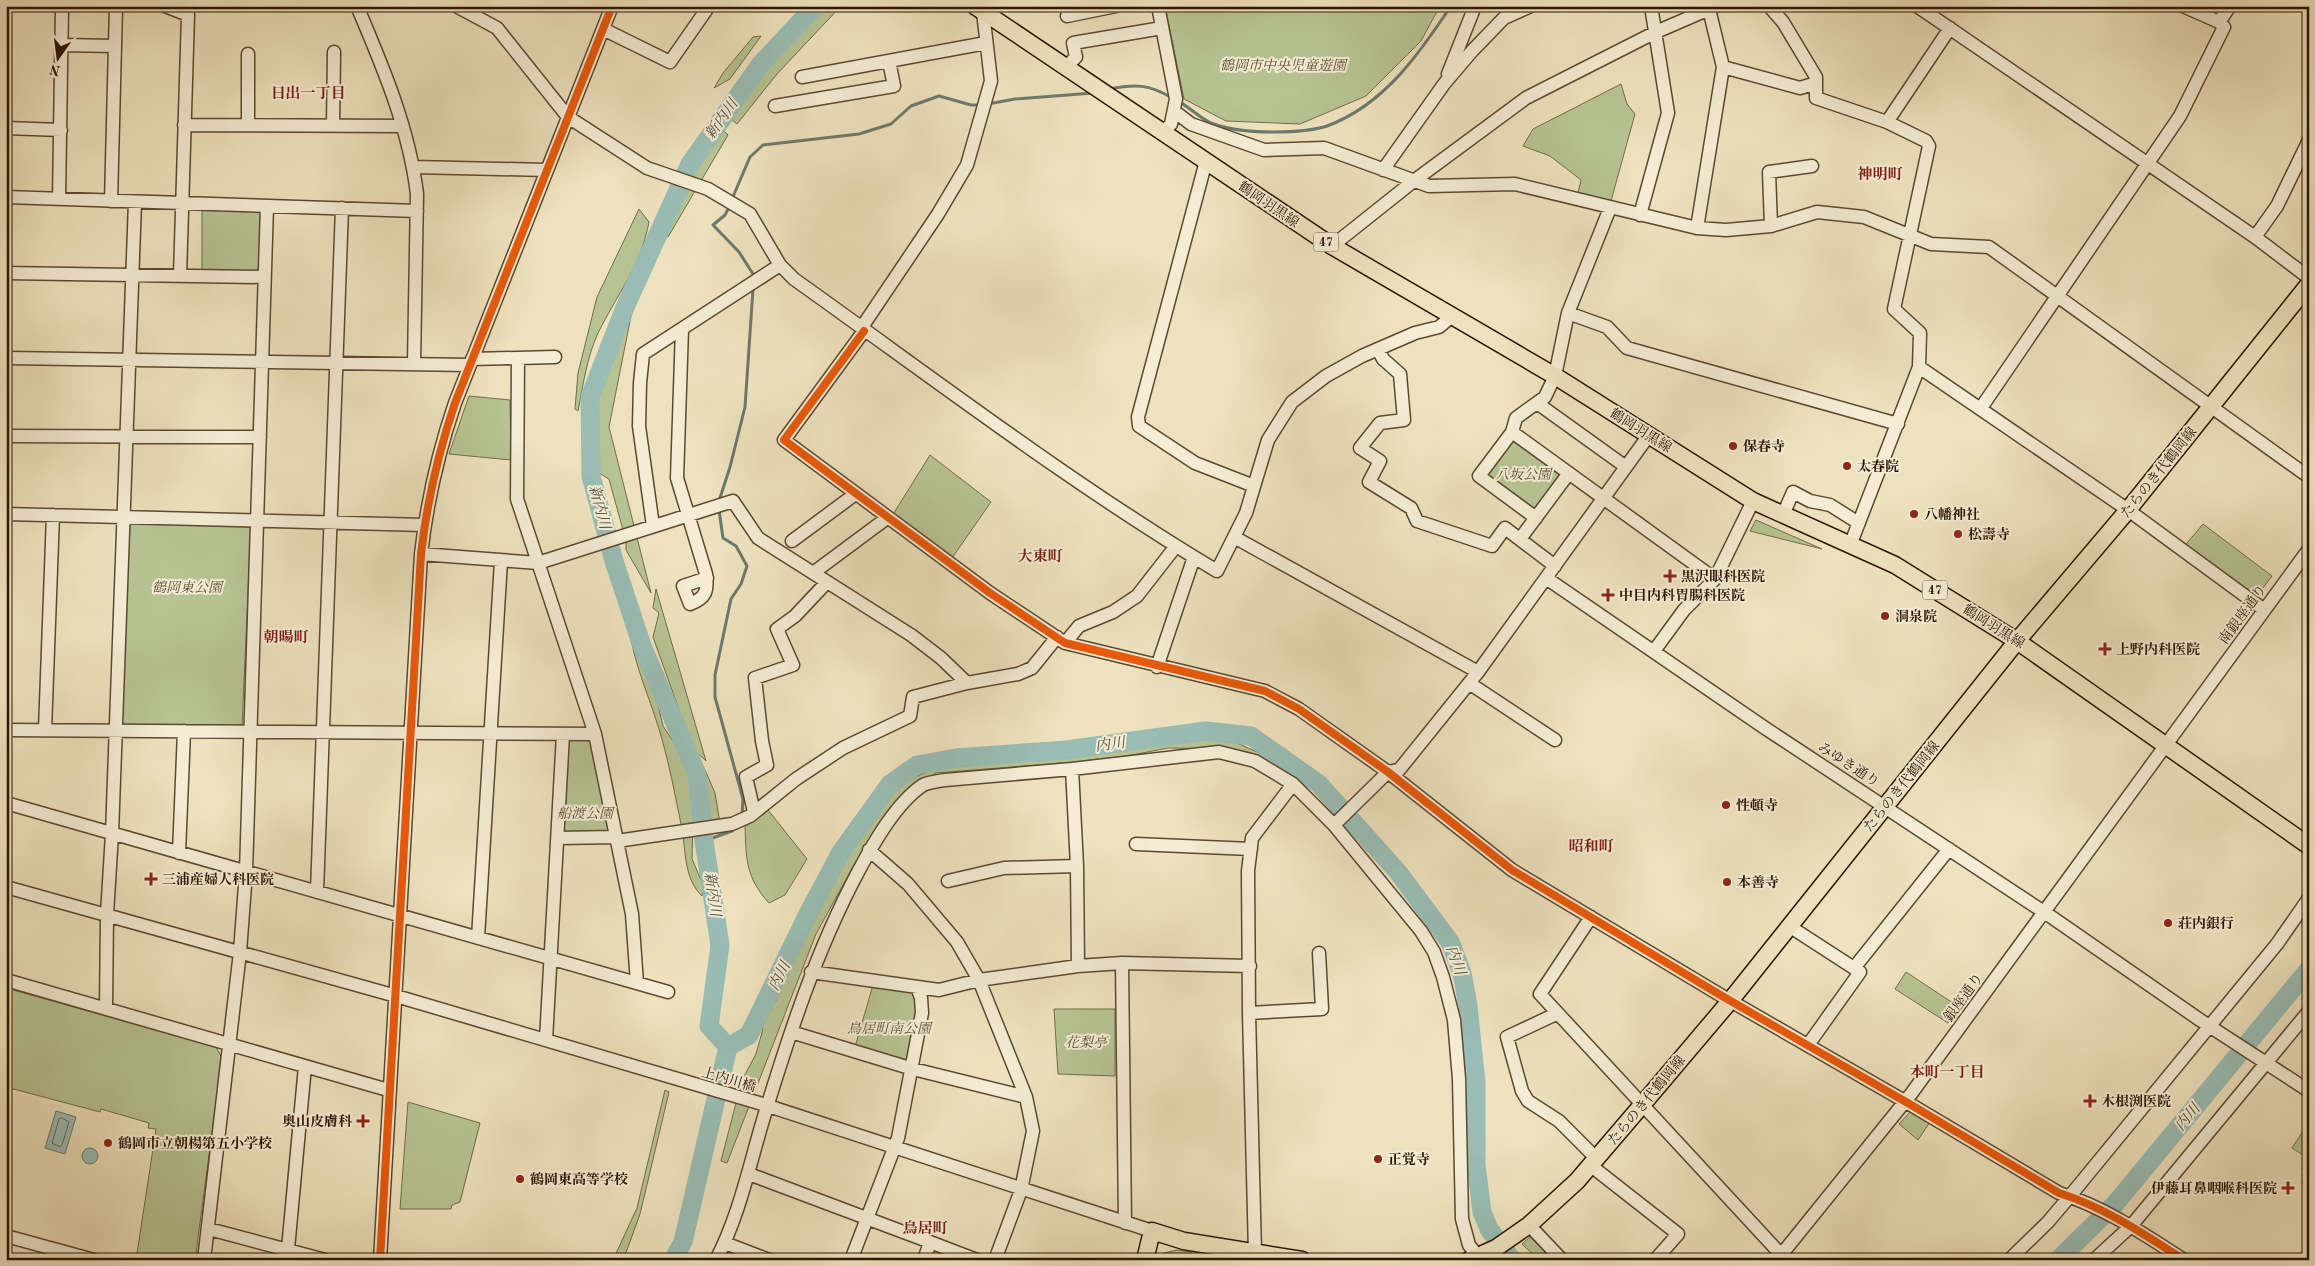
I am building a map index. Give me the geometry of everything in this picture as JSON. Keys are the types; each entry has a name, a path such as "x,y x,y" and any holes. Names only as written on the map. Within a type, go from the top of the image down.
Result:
{"main road":[{"name":"鶴岡羽黒線","path":"979,9 1332,246 1555,376 1753,501 1851,543 1895,565 2018,641 2309,846"},
{"name":"たらのき代鶴岡線","path":"1479,1257 1525,1228 1562,1195 1642,1106 1730,1001 2018,641 2128,510 2309,284"},
{"path":"1145,1260 1152,1231 1184,1241 1302,1260"}],"street":[{"path":"59,199 62,6"},
{"path":"111,201 116,6"},
{"path":"166,6 188,15 180,276"},
{"path":"357,6 385,73 414,167 417,210 414,363"},
{"path":"456,6 497,28 568,117 647,168 708,189 750,214 780,265 794,279 948,392 1176,546 1217,571 1246,513 1268,440 1292,402 1326,376 1378,349 1415,333 1439,327 1451,316"},
{"path":"380,1260 388,1090 396,996 399,915 424,525 440,447 471,362 612,6"},
{"path":"603,29 670,62 710,6"},
{"path":"1067,16 1116,6"},
{"path":"1158,6 1176,99 1171,124 1162,133"},
{"path":"1444,84 1475,6"},
{"path":"1383,170 1444,84 1504,18 1532,6"},
{"path":"1640,215 1668,113 1651,6"},
{"path":"1769,6 1783,22 1816,77 1816,98 1887,122 1926,141 1928,146 1894,309 1920,333 1919,367 1898,424 1857,522 1851,543"},
{"path":"1918,6 2255,237 2309,278"},
{"path":"1981,408 2180,116 2209,60 2224,27 2219,22 2183,6"},
{"path":"2219,22 2230,6"},
{"path":"1332,246 1415,180 1526,98 1656,32 1712,8 1723,67 1698,228"},
{"path":"979,9 991,82 967,165 938,214 863,329 784,440 854,495 990,593 1061,640 1157,667 1265,691 1299,708 1388,772 1512,870 1730,1001 2059,1193 2076,1198 2128,1225 2184,1260"},
{"path":"1065,68 1076,57 1072,43 1162,28"},
{"path":"1887,122 1950,28"},
{"path":"802,77 986,43"},
{"path":"62,45 115,46"},
{"path":"333,126 334,52"},
{"path":"248,54 248,125"},
{"path":"775,106 894,86 889,61"},
{"path":"1723,67 1800,88 1816,83"},
{"path":"1174,111 1191,124 1264,150 1324,148 1429,186 1516,184 1698,228 1726,230 1771,226 1817,212 1864,217 1931,244 1989,247 2309,477"},
{"path":"184,125 402,126"},
{"path":"6,128 61,130"},
{"path":"2255,237 2277,206 2309,140"},
{"path":"1206,161 1138,418 1139,426 1195,463 1254,486"},
{"path":"1771,226 1769,172 1812,166"},
{"path":"414,167 547,170"},
{"path":"6,197 417,210"},
{"path":"106,1008 107,914 112,834 135,202"},
{"path":"204,1260 210,1229 240,952 246,872 267,206"},
{"path":"317,892 342,208"},
{"path":"1536,518 1479,476 1512,432 1516,418 1545,397 1555,376 1568,313 1610,208"},
{"path":"648,527 639,426 643,354 780,265"},
{"path":"6,273 264,278"},
{"path":"1568,313 1607,327 1626,348 1898,424"},
{"path":"682,329 677,478 707,578"},
{"path":"1378,349 1383,360 1400,374 1404,420 1380,423 1360,448 1380,461 1369,482 1411,508 1417,521 1492,546 1505,528 1555,566"},
{"path":"6,358 414,363 555,357"},
{"path":"518,358 518,500 595,734 632,914 637,983"},
{"path":"1919,367 2128,510 2263,610"},
{"path":"1537,403 1626,467"},
{"path":"1512,432 1715,579"},
{"path":"1334,825 1388,772 1399,770 1478,672 1649,435"},
{"path":"6,436 260,437"},
{"path":"1520,539 1569,473"},
{"path":"1783,515 1794,492 1810,501 1830,505 1857,522"},
{"path":"792,541 854,495"},
{"path":"421,554 538,564 733,501 758,538 911,635 941,658 967,683"},
{"path":"1654,651 1684,610 1715,579 1753,501"},
{"path":"6,514 424,525"},
{"path":"45,730 53,515"},
{"path":"812,573 887,518"},
{"path":"1234,537 1478,672"},
{"path":"558,838 616,839 670,834 732,824 754,812 796,779 843,748 910,716 913,697 967,683 1018,674 1032,668 1061,640 1079,626 1113,612 1137,596 1176,546"},
{"name":"南銀座通り","path":"2166,746 2309,549"},
{"path":"1157,667 1194,557"},
{"path":"478,938 492,734 501,560"},
{"name":"みゆき通り","path":"1546,578 1765,728 1886,806 2214,1029 2309,1091"},
{"path":"754,812 746,777 768,765 762,741 755,678 792,665 777,629 795,616 827,582"},
{"path":"1469,683 1555,740"},
{"path":"6,730 595,734"},
{"path":"180,853 184,731"},
{"path":"546,1040 563,734"},
{"name":"銀座通り","path":"1782,1258 1905,1102 2166,746"},
{"path":"716,1260 725,1243 749,1174 763,1104 812,972 836,914 870,850 907,798 925,784 997,774 1072,770 1218,752 1255,761 1293,784 1334,825 1422,931 1434,952 1444,977 1454,1020 1460,1079 1462,1219 1469,1245 1479,1257"},
{"path":"1072,770 1077,866 1078,966"},
{"path":"1255,1253 1249,1013 1248,871 1252,838 1293,784"},
{"path":"6,803 668,992"},
{"path":"1136,844 1251,848"},
{"path":"1854,968 1949,849"},
{"path":"870,850 908,884 957,942 979,980 1026,1097 1033,1131 1021,1190 995,1260"},
{"path":"948,881 1004,868 1077,866"},
{"name":"上内川橋","path":"6,887 396,996 763,1104 1021,1190 1152,1231"},
{"path":"2009,1260 2076,1198 2214,1029 2309,898"},
{"path":"1591,917 1540,994 1556,1014 1782,1258"},
{"path":"1790,926 1860,972 1808,1045"},
{"path":"1249,1013 1322,1009 1319,953"},
{"path":"812,972 939,990 979,980 1078,966 1122,963 1250,966"},
{"path":"1122,963 1125,1223"},
{"path":"6,980 388,1090"},
{"path":"851,1260 894,1148 913,1069 922,1013 922,998 917,987"},
{"path":"2094,1260 2128,1225 2264,1060 2309,1010"},
{"path":"1556,1014 1507,1037 1522,1091 1528,1101 1559,1121 1593,1161 1678,1234 1655,1260"},
{"path":"791,1032 913,1069 1026,1097"},
{"path":"288,1249 305,1066"},
{"path":"749,1174 976,1260"},
{"path":"1525,1228 1562,1260"},
{"path":"210,1229 325,1260"},
{"path":"6,1236 94,1260"},
{"path":"924,1260 930,1242"},
{"path":"725,1243 769,1260"}],"green space":[{"path":"823,6 841,6 777,74 737,124 729,117 766,64"},
{"name":"鶴岡市中央児童遊園","path":"1165,6 1440,6 1421,41 1366,96 1300,124 1226,121 1184,99"},
{"path":"761,36 730,79 714,88 723,73 753,37"},
{"path":"1621,84 1627,104 1635,114 1611,201 1578,193 1581,180 1550,156 1523,146 1533,129"},
{"path":"720,127 728,135 668,237 661,236 698,157"},
{"path":"202,208 261,209 260,273 202,273"},
{"path":"639,209 649,222 645,238 628,279 594,342 578,411 575,409 578,373 597,297"},
{"path":"633,306 609,427 651,593 626,550 626,541 609,479 597,472 593,401 613,347"},
{"path":"469,396 510,400 511,460 449,454"},
{"name":"八坂公園","path":"1513,437 1565,474 1536,514 1483,476"},
{"path":"930,455 991,502 952,558 892,516"},
{"path":"1756,520 1822,549 1750,531"},
{"name":"鶴岡東公園","path":"127,522 251,527 242,726 122,725"},
{"path":"2203,524 2272,576 2254,600 2182,549"},
{"path":"656,589 706,761 693,749 653,637 659,613 653,608"},
{"path":"629,627 637,650 650,672 663,726 683,756 694,784 692,859 704,887 702,896 692,882 689,873 666,754 638,666"},
{"path":"1223,737 1262,754 1288,771 1334,815 1331,818 1284,774 1219,749 1168,748 1112,759 936,773 910,788 855,863 816,934 727,1163 721,1161 742,1080 756,1054 766,1011 776,1001 781,983 820,905 863,832 892,793 907,781 928,771 951,764 1060,758 1186,739"},
{"name":"船渡公園","path":"570,738 585,738 594,744 611,834 564,835 566,742"},
{"path":"705,770 715,793 720,823 710,824 701,784"},
{"path":"768,810 807,859 785,895 769,903 755,884 748,866 745,824"},
{"path":"1906,972 1959,1007 1948,1023 1895,989"},
{"name":"鳥居町南公園","path":"873,985 916,990 919,1002 910,1065 855,1047"},
{"path":"6,988 216,1047 222,1058 195,1260 136,1260 156,1129 148,1128 149,1123 101,1109 100,1112 6,1087"},
{"name":"花梨亭","path":"1054,1009 1115,1009 1115,1076 1058,1074"},
{"path":"665,1090 669,1092 640,1214 624,1258 613,1260 637,1208"},
{"path":"408,1102 480,1123 460,1202 452,1205 451,1209 400,1209"},
{"path":"1911,1111 1930,1122 1918,1140 1899,1124"},
{"path":"2309,1122 2309,1173 2302,1169 2308,1158 2292,1148"},
{"path":"2309,1173 2309,1187 2302,1183"},
{"path":"1530,1237 1555,1260 1539,1260 1522,1244"},
{"path":"1177,1250 1191,1252 1190,1257 1157,1260 1164,1253"}],"water":[{"path":"56,1111 76,1117 65,1154 45,1148"},
{"path":"87,1148 93,1148 98,1153 96,1162 87,1164 82,1159 82,1153"}],"waterway":[{"name":"新内川","path":"728,1047 709,1026 720,945 704,841 697,774 642,646 614,561 591,476 590,397 626,305 690,164 760,65 815,6"},
{"path":"1180,102 1211,123 1235,129 1259,132 1288,132 1327,126 1347,117 1383,91 1413,60 1451,6"},
{"path":"1109,89 1142,86 1164,93 1172,98"},
{"path":"988,104 1015,99 1093,93"},
{"path":"732,199 750,157 763,145 859,134 891,124 911,106 939,96 971,105 982,105"},
{"path":"730,205 725,215 713,225 739,252 755,277"},
{"path":"719,501 730,467 745,407 753,289"},
{"path":"719,510 723,538 736,546 747,566 741,584 731,599 715,675 715,697 743,799 742,816"},
{"name":"内川","path":"673,1260 683,1242 728,1047 749,1035 808,914 841,852 890,784 917,765 956,758 1066,750 1206,731 1251,736 1319,784 1398,872 1450,942 1462,973 1468,1006 1476,1082 1476,1165 1482,1212 1489,1229 1512,1260"},
{"path":"704,841 732,831 734,827"},
{"name":"内川","path":"2058,1260 2115,1204 2309,969"}],"cycle path":[{"path":"380,1260 421,554 426,516 438,459 455,403 612,6"},
{"path":"864,331 784,440 990,593 1065,643 1265,691 1299,709 1388,772 1512,870 1722,996 2059,1193 2108,1213 2184,1260"}],"place":[{"name":"保春寺","path":"1733,446"},
{"name":"太春院","path":"1847,466"},
{"name":"八幡神社","path":"1914,514"},
{"name":"松壽寺","path":"1958,534"},
{"name":"黒沢眼科医院","path":"1670,576"},
{"name":"中目内科胃腸科医院","path":"1608,595"},
{"name":"洞泉院","path":"1885,616"},
{"name":"上野内科医院","path":"2105,649"},
{"name":"性頓寺","path":"1726,805"},
{"name":"三浦産婦人科医院","path":"151,879"},
{"name":"本善寺","path":"1727,882"},
{"name":"荘内銀行","path":"2168,923"},
{"name":"木根渕医院","path":"2090,1101"},
{"name":"奥山皮膚科","path":"363,1121"},
{"name":"鶴岡市立朝楊第五小学校","path":"108,1143"},
{"name":"正覚寺","path":"1378,1159"},
{"name":"鶴岡東高等学校","path":"520,1179"},
{"name":"伊藤耳鼻咽喉科医院","path":"2288,1188"}],"district":[{"name":"日出一丁目","path":"308,93"},
{"name":"神明町","path":"1880,174"},
{"name":"大東町","path":"1040,556"},
{"name":"朝暘町","path":"286,637"},
{"name":"昭和町","path":"1591,846"},
{"name":"本町一丁目","path":"1947,1072"},
{"name":"鳥居町","path":"925,1228"}]}
